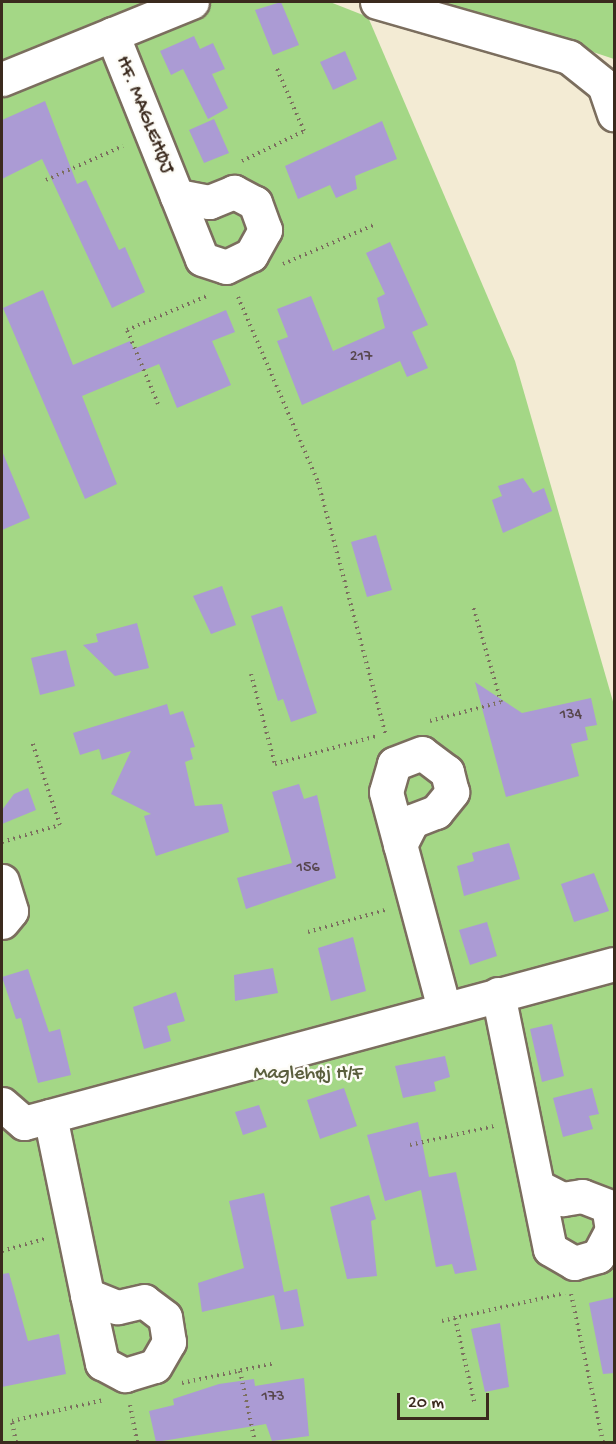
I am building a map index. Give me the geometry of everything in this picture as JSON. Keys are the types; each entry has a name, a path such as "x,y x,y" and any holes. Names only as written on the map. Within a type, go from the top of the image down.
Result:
{"street":[{"path":"2,79 192,2"},
{"path":"377,2 569,57 604,85 615,114"},
{"name":"HF. MAGLEHØJ","path":"112,34 202,259 226,267"},
{"path":"226,267 250,255 264,230 255,203 234,192"},
{"name":"HF. MAGLEHØJ","path":"177,196 209,201 234,192"},
{"path":"400,845 412,821 436,812 452,792 447,772 422,753 390,749 386,792 400,845 416,901 444,1008"},
{"path":"2,881 10,911 2,921"},
{"path":"2,1104 24,1123 444,1008 615,964"},
{"path":"498,994 538,1187"},
{"path":"50,1116 87,1295"}],"path":[{"path":"234,192 242,159 304,131 277,69"},
{"path":"46,180 152,133"},
{"path":"226,267 318,482 390,749"},
{"path":"421,724 501,702 473,606"},
{"path":"251,674 275,764 390,749"},
{"path":"390,749 398,730"},
{"path":"2,842 60,825 32,742"},
{"path":"308,932 416,901"},
{"path":"410,1144 524,1119"},
{"path":"2,1251 74,1232"},
{"path":"442,1321 570,1292 603,1443"},
{"path":"456,1318 475,1405"},
{"path":"240,1371 255,1443"}],"green space":[{"name":"Maglehøj H/F","path":"2,2 330,2 368,17 515,361 614,705 614,1442 2,1442"},
{"path":"443,2 614,2 614,59"}],"building":[{"path":"281,2 299,45 273,55 255,10"},
{"path":"194,36 200,49 213,43 225,69 212,74 228,108 208,119 183,69 171,75 160,51"},
{"path":"345,51 357,79 333,90 320,62"},
{"path":"45,101 77,184 86,180 119,250 125,247 145,292 112,308 42,159 2,179 2,120"},
{"path":"214,119 229,153 204,163 189,130"},
{"path":"382,121 397,159 355,176 357,189 336,198 330,185 298,199 285,166"},
{"path":"390,242 428,325 412,332 428,368 407,377 400,361 302,405 277,341 288,337 277,309 311,296 333,351 385,328 377,298 385,294 366,253"},
{"path":"43,290 73,365 130,341 134,349 226,310 235,332 212,341 231,385 177,408 159,364 82,396 117,484 85,499 3,308"},
{"path":"2,451 30,518 2,530"},
{"path":"523,478 533,493 544,488 552,511 503,533 492,500 502,496 498,486"},
{"path":"376,535 392,590 367,597 351,542"},
{"path":"222,586 236,625 211,634 193,596"},
{"path":"282,606 317,713 291,722 283,699 278,701 251,616"},
{"path":"137,623 149,668 115,676 83,645 98,642 96,634"},
{"path":"66,650 75,686 40,695 31,658"},
{"path":"475,682 522,713 591,698 597,725 585,727 588,740 571,744 579,776 506,797"},
{"path":"167,704 170,715 183,711 195,747 190,748 193,759 185,762 195,806 222,804 229,832 156,856 144,816 151,814 111,794 131,751 102,760 99,749 80,755 73,733"},
{"path":"299,784 304,799 317,795 336,878 246,909 237,878 292,863 272,792"},
{"path":"28,788 36,810 2,824 2,810 14,794"},
{"path":"509,843 520,879 464,896 457,866 474,861 472,853"},
{"path":"594,873 609,911 574,922 561,884"},
{"path":"487,922 497,956 470,965 459,930"},
{"path":"353,937 366,991 331,1001 318,948"},
{"path":"273,968 278,993 235,1001 234,975"},
{"path":"28,969 49,1032 60,1029 71,1075 38,1083 21,1018 16,1019 2,977"},
{"path":"176,992 185,1021 167,1026 171,1041 144,1049 133,1007"},
{"path":"552,1024 564,1076 542,1082 530,1029"},
{"path":"445,1056 450,1077 434,1082 436,1091 403,1098 395,1066"},
{"path":"344,1088 357,1126 320,1139 307,1100"},
{"path":"592,1088 599,1114 589,1116 593,1129 563,1137 553,1098"},
{"path":"259,1105 267,1127 243,1135 235,1112"},
{"path":"418,1122 429,1177 456,1172 477,1270 455,1274 452,1264 436,1267 421,1190 385,1201 367,1135"},
{"path":"264,1193 284,1292 297,1289 304,1326 281,1330 274,1295 202,1312 198,1283 244,1268 229,1201"},
{"path":"369,1195 376,1219 371,1221 377,1276 347,1279 330,1207"},
{"path":"9,1273 28,1341 59,1334 66,1374 2,1387 2,1274"},
{"path":"615,1297 615,1373 603,1374 589,1303"},
{"path":"500,1323 509,1387 485,1392 471,1329"},
{"path":"304,1378 309,1436 272,1441 266,1424 156,1442 149,1411 174,1405 173,1399 219,1384 254,1379 255,1386"}]}
